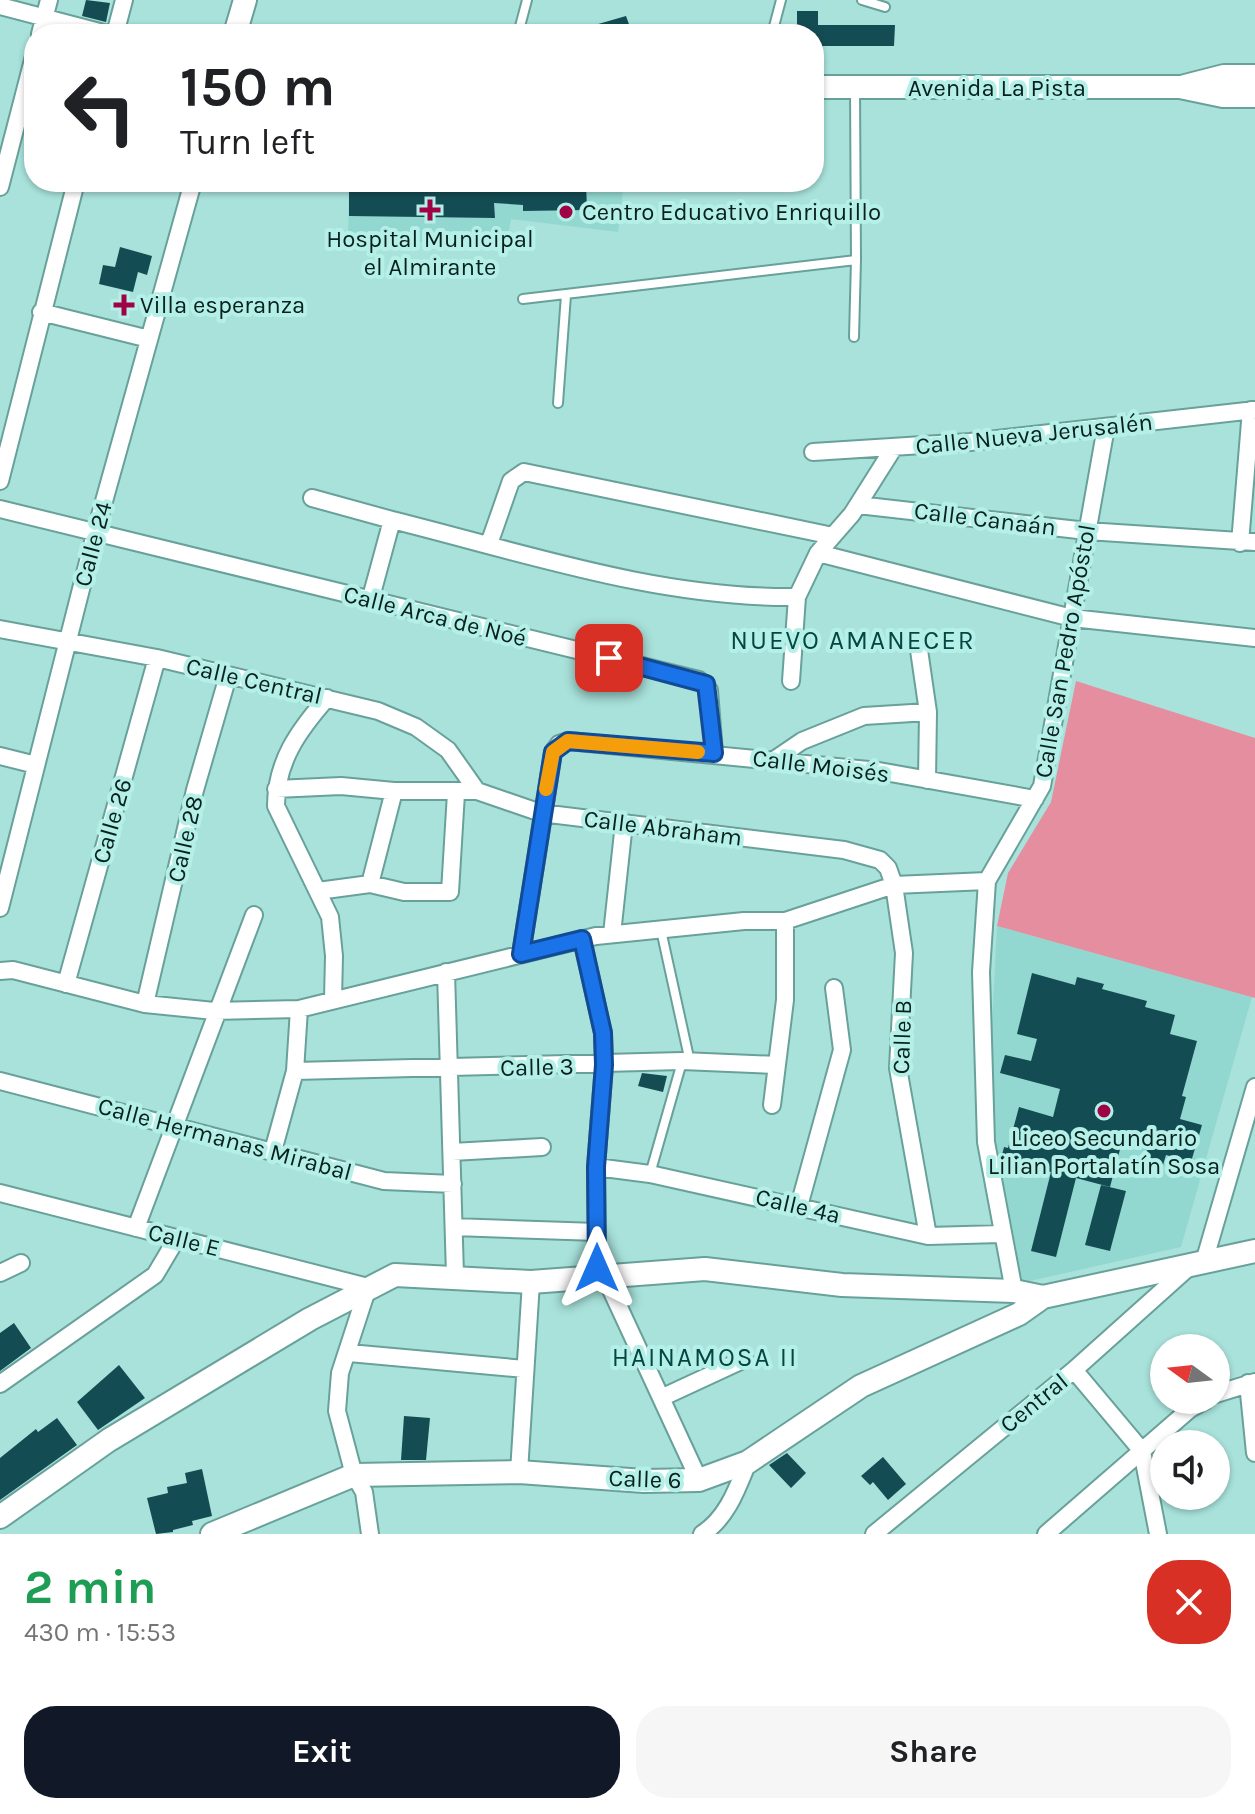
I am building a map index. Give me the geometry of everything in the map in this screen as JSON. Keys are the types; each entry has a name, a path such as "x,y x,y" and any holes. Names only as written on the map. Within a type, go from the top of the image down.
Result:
{"street":[{"path":"43,24 49,0"},
{"path":"118,24 124,0"},
{"path":"238,24 245,0"},
{"path":"0,6 38,24"},
{"name":"Avenida La Pista","path":"1180,87 1224,76 1255,76"},
{"name":"Avenida La Pista","path":"824,87 1180,87 1223,96 1255,96"},
{"path":"0,187 24,95"},
{"path":"0,481 6,434 73,192"},
{"name":"Calle 24","path":"1,898 96,530 190,192"},
{"path":"41,312 149,339"},
{"path":"1248,542 1253,410"},
{"name":"Calle Nueva Jerusalén","path":"813,452 893,449 1253,410"},
{"name":"Calle San Pedro Apóstol","path":"1014,1291 986,1142 981,972 987,881 1042,786 1106,427"},
{"path":"791,681 797,597 818,553 858,505 893,449"},
{"path":"489,544 511,481 524,472 833,536"},
{"path":"312,498 645,584 753,598 797,597"},
{"name":"Calle Canaán","path":"858,505 1087,531 1248,542"},
{"name":"Calle Arca de Noé","path":"0,509 96,530 370,601 699,680 709,690 714,753"},
{"path":"370,601 392,520"},
{"path":"818,553 1072,618 1255,638"},
{"name":"Calle Central","path":"0,629 157,658 378,711 416,727 448,750 477,791"},
{"path":"919,650 928,712 927,780"},
{"name":"Calle 26","path":"66,984 157,658"},
{"name":"Calle 28","path":"145,1004 195,790 228,676"},
{"path":"327,698 288,748 276,789 276,806 330,917 334,956 333,999"},
{"path":"774,760 802,741 864,716 928,712"},
{"name":"Calle Moisés","path":"541,813 553,752 559,744 568,741 774,760 927,780 1035,799"},
{"path":"0,756 36,765"},
{"name":"Calle Abraham","path":"276,789 341,786 394,791 477,791 541,813 863,854 880,860 888,868 894,885"},
{"path":"370,884 394,791"},
{"path":"318,891 370,884 404,892 450,892 456,793"},
{"path":"521,954 541,813"},
{"path":"612,934 624,823"},
{"path":"0,971 13,970 145,1004 214,1011 299,1009 582,939 785,921 894,885 987,881"},
{"name":"Calle B","path":"894,885 904,953 898,1068 928,1236"},
{"path":"136,1228 214,1011 254,915"},
{"path":"772,1105 785,1000 785,921"},
{"path":"582,939 603,1033 604,1065 596,1167 601,1273 663,1397 699,1480"},
{"path":"446,972 455,1275"},
{"path":"799,1206 842,1050 834,988"},
{"path":"273,1151 295,1071 299,1009"},
{"name":"Calle 3","path":"295,1071 686,1061 777,1065"},
{"name":"Calle Hermanas Mirabal","path":"0,1081 384,1181 453,1184"},
{"path":"1197,1264 1255,1087"},
{"path":"452,1152 542,1147"},
{"name":"Calle 4a","path":"596,1167 650,1174 928,1236 1001,1234"},
{"name":"Calle E","path":"0,1193 368,1287"},
{"path":"454,1227 597,1232"},
{"path":"0,1384 155,1275 177,1238"},
{"path":"0,1517 109,1440 368,1287 395,1275 455,1275 531,1282 601,1273 705,1269 842,1285 1014,1291 1043,1297 1255,1251"},
{"path":"0,1273 21,1263"},
{"name":"Central","path":"874,1534 1074,1370 1197,1264"},
{"path":"519,1472 531,1282"},
{"path":"368,1287 340,1373 337,1411 354,1475 364,1492 370,1534"},
{"name":"Calle 6","path":"212,1534 354,1475 519,1472 644,1481 699,1480 748,1462 861,1386 1019,1314 1043,1297"},
{"path":"349,1353 525,1369"},
{"path":"663,1397 745,1359"},
{"path":"1074,1370 1142,1451 1158,1534"},
{"path":"1230,1389 1252,1382 1255,1453"},
{"path":"1046,1534 1184,1414"},
{"path":"702,1534 715,1525 735,1494 748,1462"}],"lane":[{"path":"521,24 527,0"},
{"path":"775,24 781,0"},
{"path":"862,0 885,7"},
{"path":"854,337 855,88"},
{"path":"523,299 856,260"},
{"path":"558,403 566,295"},
{"path":"650,1174 686,1061 661,930"}],"shaded area":[{"name":"Hospital Municipal el Almirante","path":"349,192 623,192 618,232 511,219 507,243 348,241"},
{"path":"1076,681 1255,738 1255,998 997,926 1008,873 1051,802"},
{"name":"Liceo Secundario Lilian Portalatín Sosa","path":"997,926 1252,997 1181,1247 1021,1283 995,1193 988,1101"}],"building":[{"path":"86,0 110,3 106,22 82,16"},
{"path":"797,11 818,11 818,24 797,24"},
{"path":"626,16 629,24 598,24"},
{"path":"824,25 895,25 894,46 824,46"},
{"path":"349,192 586,192 587,210 523,211 523,205 494,203 495,218 349,216"},
{"path":"120,247 152,256 147,275 138,272 133,292 99,284 103,265 115,267"},
{"path":"1032,973 1075,985 1077,977 1104,984 1102,989 1147,1001 1145,1007 1175,1015 1170,1034 1197,1041 1182,1096 1186,1097 1180,1119 1202,1125 1191,1162 1166,1155 1163,1165 1144,1160 1147,1150 1122,1142 1110,1187 1076,1178 1056,1257 1031,1251 1051,1172 1001,1159 1004,1147 1008,1148 1019,1107 1053,1117 1060,1089 1000,1073 1005,1055 1031,1061 1037,1039 1017,1034"},
{"path":"642,1073 667,1076 663,1092 638,1086"},
{"path":"1101,1185 1126,1191 1110,1251 1085,1245"},
{"path":"14,1323 31,1348 0,1371 0,1333"},
{"path":"119,1365 145,1398 98,1430 77,1402"},
{"path":"404,1416 430,1418 426,1460 401,1460"},
{"path":"57,1418 77,1445 0,1500 0,1458 36,1429 38,1432"},
{"path":"787,1453 806,1473 791,1488 769,1465"},
{"path":"883,1457 906,1484 888,1500 873,1482 870,1485 861,1476"},
{"path":"202,1469 212,1516 192,1521 193,1525 173,1532 156,1534 147,1498 168,1493 167,1487 187,1483 185,1473"}],"slow traffic":[{"path":"546,789 553,752 559,744 568,741 698,752"}],"place":[{"name":"Hospital Municipal el Almirante","path":"430,210"},
{"name":"Centro Educativo Enriquillo","path":"566,212"},
{"name":"Villa esperanza","path":"124,305"},
{"name":"Liceo Secundario Lilian Portalatín Sosa","path":"1104,1111"}],"district":[{"name":"NUEVO AMANECER","path":"853,640"},
{"name":"HAINAMOSA II","path":"705,1357"}],"route":[{"path":"597,1268 596,1167 604,1065 603,1033 582,939 521,954 553,752 559,744 568,741 714,753 706,684 609,658"}]}
